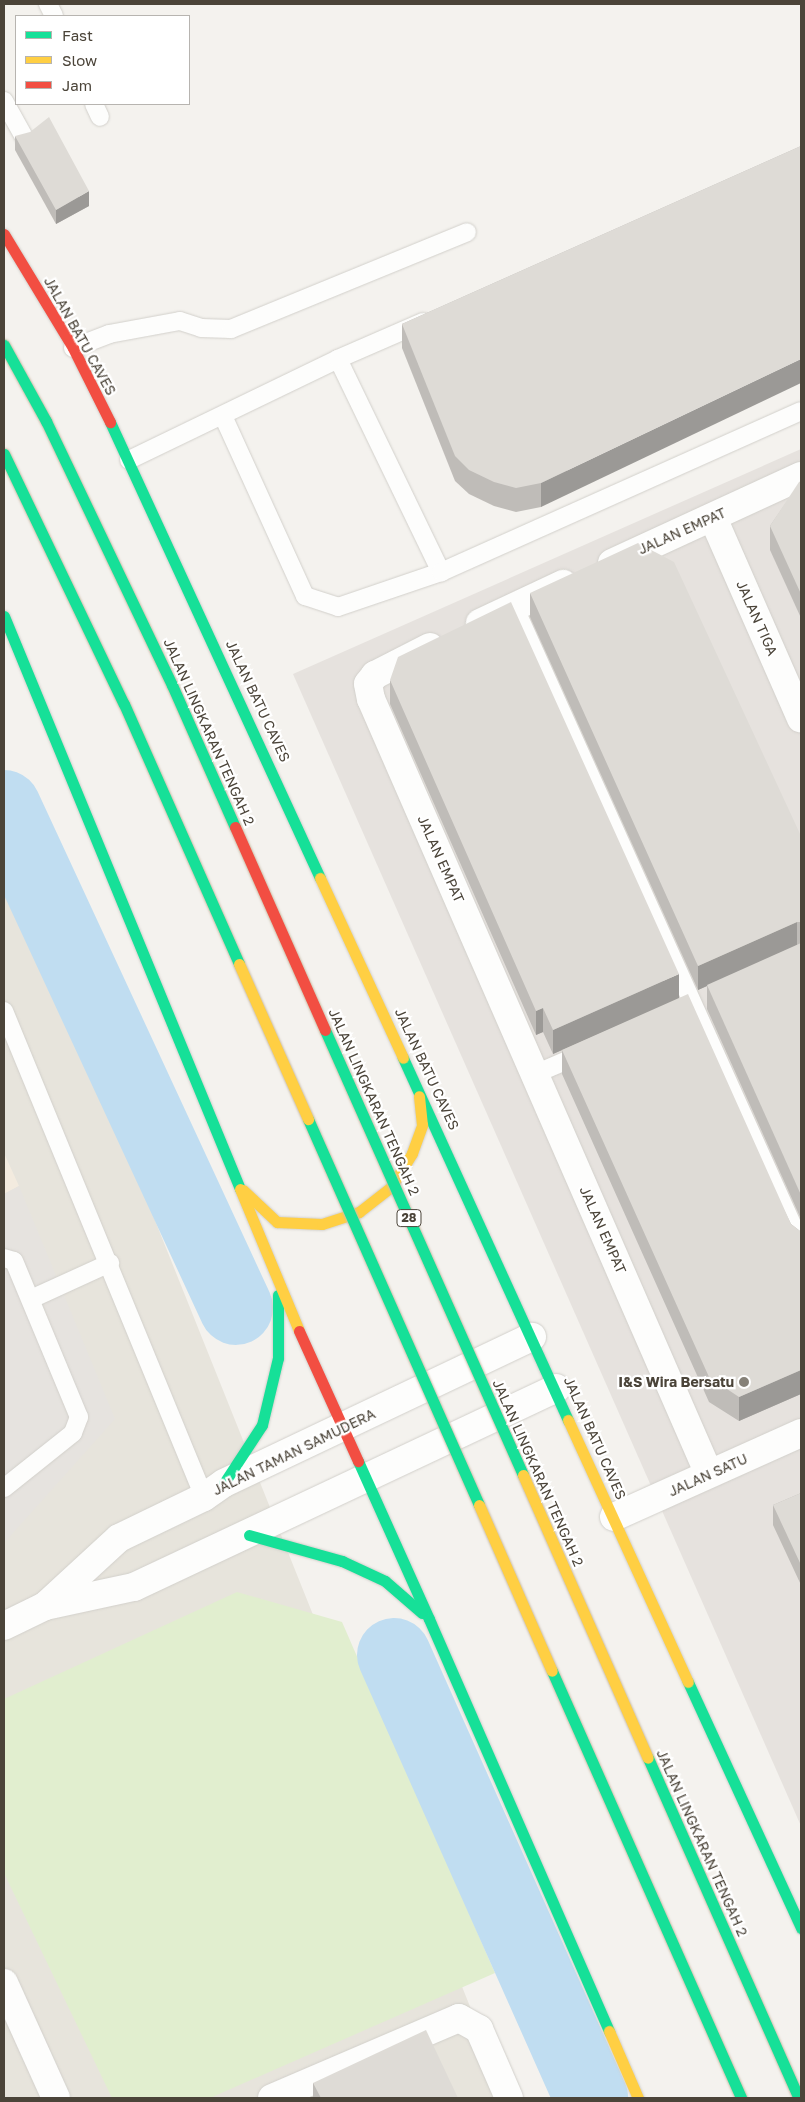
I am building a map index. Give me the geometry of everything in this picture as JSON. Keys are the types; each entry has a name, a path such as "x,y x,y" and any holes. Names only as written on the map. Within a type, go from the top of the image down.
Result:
{"main road":[{"name":"JALAN BATU CAVES","path":"4,234 73,348 130,460 418,1085 801,1928"},
{"name":"JALAN LINGKARAN TENGAH 2","path":"4,345 46,421 172,685 799,2098"},
{"path":"4,454 124,704 741,2098"},
{"path":"4,616 100,843 278,1284 428,1619 638,2098"},
{"path":"236,1183 277,1222 322,1224 359,1212 391,1187 412,1153 422,1125 418,1085"},
{"path":"214,1490 262,1425 278,1358 278,1284"},
{"path":"249,1535 342,1560 385,1581 428,1619"}],"street":[{"name":"JALAN EMPAT","path":"710,1474 371,699 368,684 375,674 514,606 713,518 801,476"},
{"name":"JALAN TIGA","path":"713,518 801,718"},
{"name":"JALAN TAMAN SAMUDERA","path":"45,1606 119,1538 214,1490 532,1337"},
{"name":"JALAN TAMAN SAMUDERA","path":"4,1626 45,1606 134,1587 366,1481 556,1388"},
{"name":"JALAN SATU","path":"614,1517 801,1433"},
{"path":"4,1983 56,2098"},
{"path":"273,2098 459,2018 479,2029 509,2098"}],"lane":[{"path":"4,101 24,137"},
{"path":"73,348 109,334 180,321 201,328 231,329 467,232"},
{"path":"130,460 338,359 438,315"},
{"path":"338,359 441,572"},
{"path":"223,416 305,596 338,607 441,572 801,411"},
{"path":"514,606 801,1244"},
{"path":"675,1012 711,996"},
{"path":"4,1012 110,1263 214,1490"},
{"path":"534,1074 596,1047"},
{"path":"4,1258 14,1261 79,1417 73,1433 4,1488"},
{"path":"31,1298 110,1263"}],"shaded area":[{"path":"801,449 801,1826 293,674"},
{"path":"4,876 136,1173 479,2029 511,2098 4,2098"},
{"path":"4,1153 19,1186 4,1194"},
{"path":"19,1186 115,1419 4,1543 4,1194"}],"green space":[{"path":"237,1592 342,1622 495,1973 210,2098 112,2098 4,1873 4,1699"}],"building":[{"path":"49,117 89,191 56,210 15,136 30,132"},
{"path":"801,146 801,359 541,483 516,488 494,482 469,470 455,456 402,324"},
{"path":"801,481 801,594 770,526"},
{"path":"638,543 674,562 801,836 801,922 797,922 698,966 530,593"},
{"path":"511,602 679,974 553,1030 543,1008 536,1011 390,680 398,657"},
{"path":"801,943 801,1195 707,985"},
{"path":"688,994 791,1224 801,1230 801,1370 739,1397 709,1377 562,1050"},
{"path":"801,1493 801,1565 773,1505"},
{"path":"426,2030 458,2098 321,2098 313,2083"}],"waterway":[{"path":"4,807 236,1308"},
{"path":"394,1655 591,2098"}],"traffic: fast":[{"path":"4,345 46,421 172,685 235,827"},
{"path":"110,422 320,878"},
{"path":"4,454 124,704 239,964"},
{"path":"4,616 240,1189"},
{"path":"325,1030 523,1475"},
{"path":"403,1058 568,1420"},
{"path":"308,1119 479,1505"},
{"path":"224,1483 262,1425 278,1358 278,1295"},
{"path":"358,1461 429,1619"},
{"path":"249,1535 342,1561 385,1581 422,1613"},
{"path":"429,1619 609,2031"},
{"path":"552,1671 741,2098"},
{"path":"688,1682 801,1928"},
{"path":"648,1758 799,2098"}],"traffic: slow":[{"path":"320,878 403,1058"},
{"path":"239,964 308,1119"},
{"path":"243,1190 277,1222 322,1224 359,1212 391,1187 412,1153 422,1125 419,1096"},
{"path":"240,1189 299,1331"},
{"path":"568,1420 688,1682"},
{"path":"523,1475 648,1758"},
{"path":"479,1505 552,1671"},
{"path":"609,2031 638,2098"}],"traffic: jam":[{"path":"4,234 73,348 110,422"},
{"path":"235,827 325,1030"},
{"path":"299,1331 358,1461"}],"place":[{"name":"I&S Wira Bersatu","path":"744,1382"}]}
